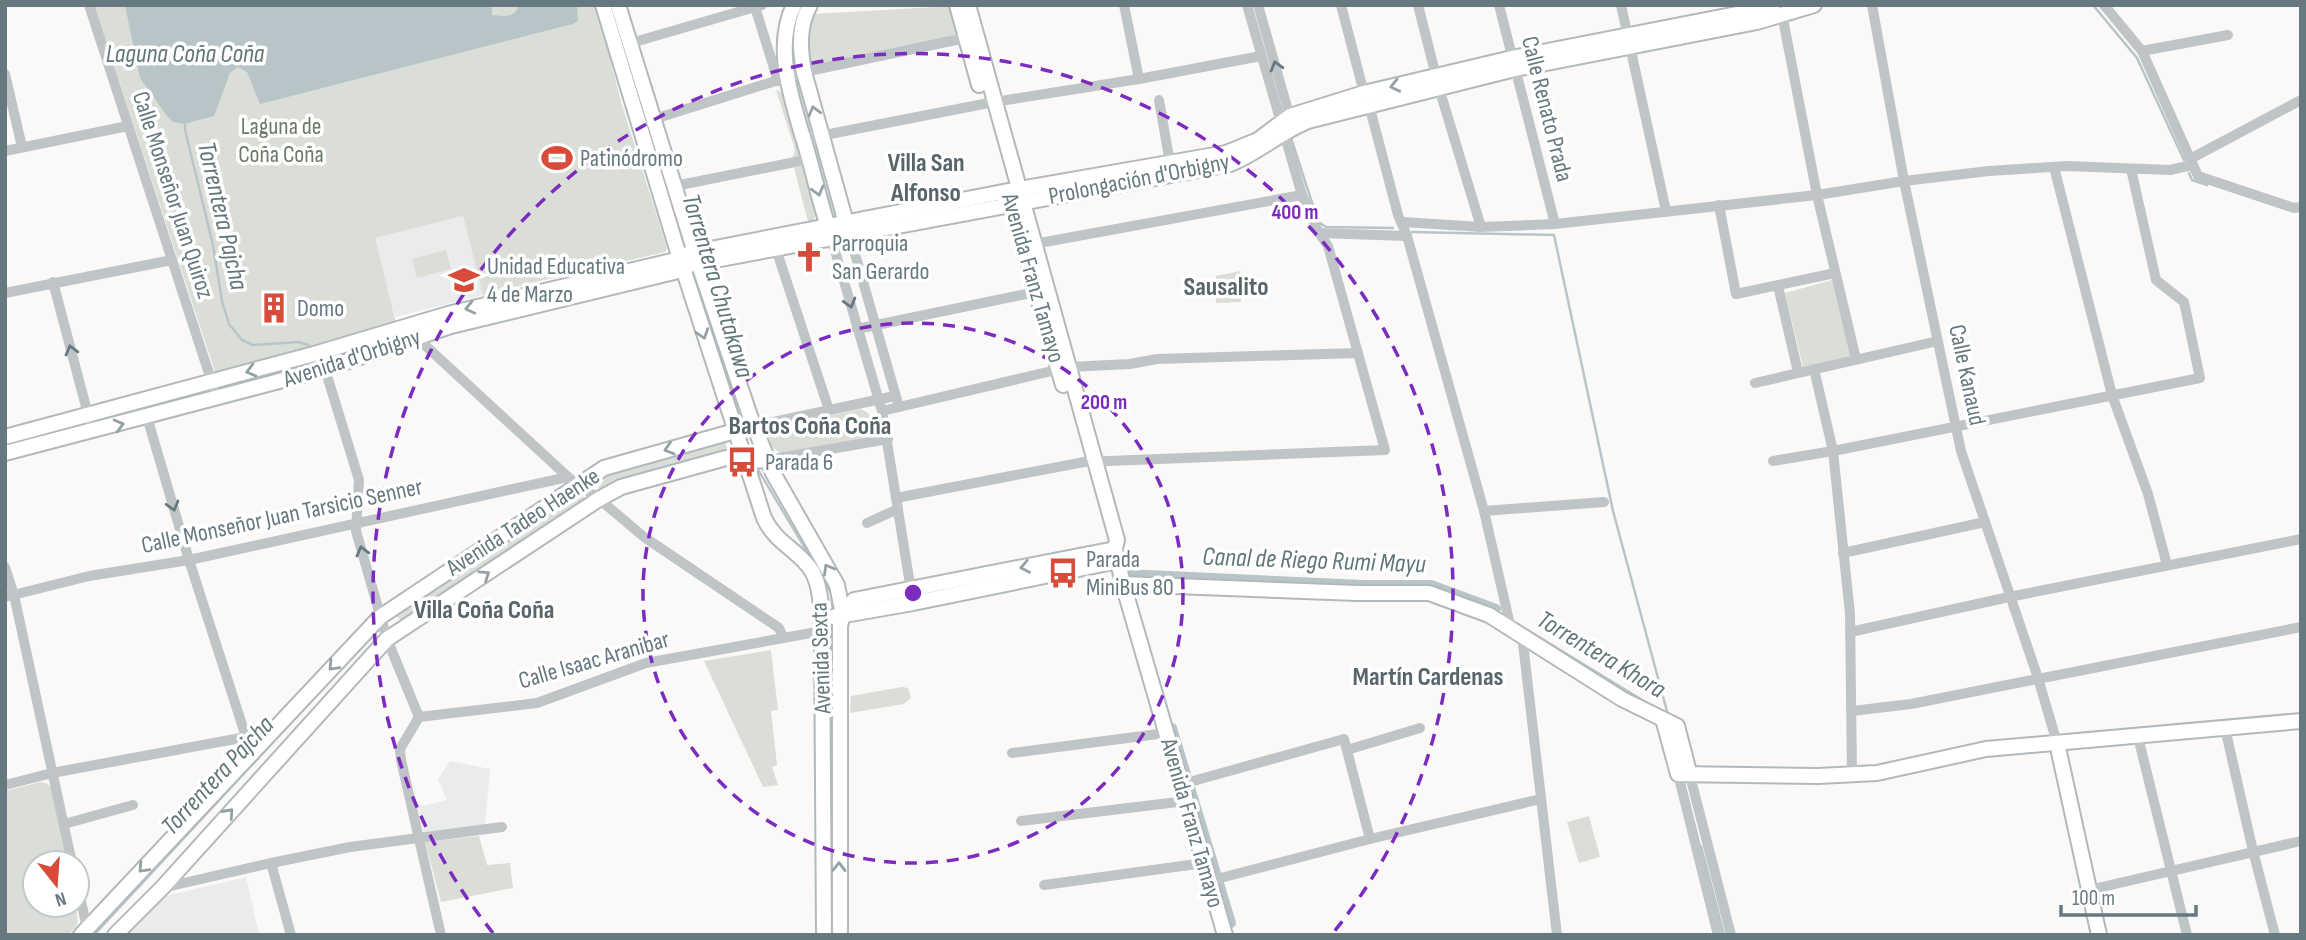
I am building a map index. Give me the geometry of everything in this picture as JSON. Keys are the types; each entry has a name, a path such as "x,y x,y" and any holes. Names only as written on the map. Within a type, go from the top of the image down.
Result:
{"main road":[{"name":"Avenida Sexta","path":"603,5 675,186 690,260 744,429 757,460 771,531 812,571 820,598 831,620 840,626 824,935"},
{"name":"Avenida Sexta","path":"618,5 631,43 647,121 744,429 757,460 837,586 831,620 840,935"},
{"path":"794,5 786,31 783,79 804,139 830,232"},
{"path":"810,5 801,29 799,46 848,229"},
{"name":"Avenida Franz Tamayo","path":"957,5 972,36"},
{"name":"Avenida Franz Tamayo","path":"968,5 972,36 1036,292 1064,368"},
{"name":"Prolongación d'Orbigny","path":"690,260 1237,149 1287,125 1366,99 1629,40 1757,22 1778,10 1814,5"},
{"name":"Prolongación d'Orbigny","path":"1014,196 1230,164 1256,153 1287,125"},
{"name":"Avenida Franz Tamayo","path":"1014,196 1034,244 1109,542 1117,555 1225,935"},
{"name":"Avenida d'Orbigny","path":"5,437 413,331 451,326 674,272 690,260"},
{"name":"Avenida d'Orbigny","path":"5,453 325,369 413,331"},
{"name":"Avenida Tadeo Haenke","path":"84,932 251,741 380,617 573,480 679,445 744,429"},
{"name":"Avenida Tadeo Haenke","path":"115,935 162,888 387,639 621,487 726,458 757,460"},
{"path":"831,620 912,596 1117,555"},
{"path":"1123,583 1357,593 1429,593 1489,615 1622,699 1677,726 1684,773 1818,776 1877,773 1986,749 2301,721"},
{"path":"2057,743 2099,935"}],"street":[{"name":"Calle Monseñor Juan Quiroz","path":"89,5 216,398"},
{"path":"1125,5 1139,79"},
{"path":"1247,5 1261,56 1287,125"},
{"path":"867,523 897,504 1089,462 1385,450 1328,246 1319,233 1302,195 1258,5"},
{"path":"1341,5 1516,632 1541,799 1557,935"},
{"path":"1418,5 1481,227"},
{"name":"Calle Renato Prada","path":"1499,5 1555,224"},
{"path":"1622,5 1666,211"},
{"name":"Calle Kanaud","path":"1872,5 1904,181 1961,451 2038,678 2057,743"},
{"path":"2104,5 2142,51 2198,176 2294,208 2301,207"},
{"path":"631,43 731,10 753,7 783,79"},
{"path":"1778,10 1816,195 1856,359"},
{"path":"2142,51 2228,35"},
{"path":"647,121 804,72 972,36"},
{"path":"804,139 989,103 1261,56"},
{"path":"6,78 22,147"},
{"path":"1159,100 1170,163"},
{"path":"1403,222 1481,227 1555,224 1816,195 1904,181 2054,167 2105,166 2170,170 2191,162 2301,100"},
{"path":"5,151 128,126"},
{"path":"675,186 810,159"},
{"path":"2054,167 2112,395 2148,494 2167,565"},
{"path":"1773,461 2200,378 2184,302 2156,280 2131,169"},
{"path":"1034,244 1302,195"},
{"path":"1719,205 1736,294 1835,273"},
{"path":"848,229 897,401"},
{"path":"830,232 881,405 912,596"},
{"path":"1319,233 1407,236"},
{"path":"774,242 829,410"},
{"path":"5,293 172,260"},
{"path":"53,282 92,432"},
{"path":"1778,286 1798,372"},
{"path":"857,329 1036,292"},
{"path":"413,331 573,480 643,537 779,628 783,637"},
{"path":"1755,383 1938,341"},
{"name":"Avenida Tadeo Haenke","path":"744,429 829,410 881,405 1064,368 1130,364 1157,359 1358,353"},
{"path":"325,369 359,480 356,531 387,639 419,717 400,749 417,838 441,935"},
{"path":"1814,369 1833,451 1843,553 1850,632 1852,774"},
{"path":"5,785 52,773 251,741 189,560 147,417"},
{"name":"Avenida Tadeo Haenke","path":"757,460 888,439"},
{"name":"Calle Monseñor Juan Tarsicio Senner","path":"9,596 89,576 189,560 356,523 573,480"},
{"path":"1484,511 1604,502"},
{"path":"1843,553 1985,522"},
{"path":"1850,632 2009,597 2301,539"},
{"path":"5,567 9,596 69,849"},
{"name":"Calle Isaac Aranibar","path":"419,717 537,703 646,663 783,637 831,620"},
{"path":"1852,711 1911,704 2301,627"},
{"path":"1347,750 1420,728"},
{"path":"2225,728 2275,935"},
{"path":"1012,753 1166,733"},
{"path":"2138,737 2187,935"},
{"path":"1182,786 1344,739 1370,839"},
{"path":"1684,773 1718,935"},
{"path":"1684,773 1731,935"},
{"path":"1209,881 1370,839 1541,799"},
{"path":"1021,821 1186,801"},
{"path":"64,824 133,805"},
{"path":"162,888 271,863 417,838 502,827"},
{"path":"2089,890 2301,841"},
{"path":"271,863 291,935"},
{"path":"1044,885 1204,863"}],"shaded area":[{"path":"463,216 483,295 395,317 374,238"},
{"path":"450,761 490,769 485,826 424,833 418,807 447,800 438,779"},
{"path":"246,877 259,935 124,935 158,898"}],"green space":[{"name":"Laguna de Coña Coña","path":"90,5 596,5 622,105 667,248 665,252 514,287 514,291 484,299 463,216 375,238 396,323 215,372 109,50"},
{"path":"954,6 959,32 957,36 811,67 807,64 807,37 812,14"},
{"path":"801,84 815,129 810,132 795,86"},
{"path":"776,90 784,93 801,155 792,159 795,150"},
{"path":"819,146 838,216 835,217 830,215 813,147"},
{"path":"801,166 806,169 816,206 814,220 809,225 794,168"},
{"path":"446,250 451,269 417,278 412,259"},
{"path":"1240,271 1241,302 1216,303 1216,276"},
{"path":"1832,280 1851,356 1803,367 1785,293"},
{"path":"401,334 402,337 224,390 221,385"},
{"path":"861,409 870,415 873,421 873,432 867,438 781,453 771,447 769,437 776,426"},
{"path":"724,439 729,454 621,480 601,489 592,483 616,468"},
{"path":"576,493 585,498 582,503 402,621 395,615"},
{"path":"771,650 778,710 771,711 777,765 772,767 778,785 763,787 704,661"},
{"path":"908,688 911,698 904,704 850,713 851,696"},
{"path":"40,782 51,787 64,849 21,849 21,919 78,919 78,923 69,935 5,935 5,791"},
{"path":"1589,816 1600,857 1579,863 1567,822"},
{"path":"479,836 487,865 510,863 513,888 441,902 425,842"}],"water":[{"name":"Laguna Coña Coña","path":"125,5 489,5 492,15 504,16 515,13 519,5 577,5 578,21 260,104 247,72 238,67 230,73 214,116 184,124 173,122 167,116 140,78"}],"waterway":[{"path":"2093,5 2137,58 2184,160"},
{"name":"Torrentera Chutakawa","path":"626,54 630,68"},
{"name":"Torrentera Pajcha","path":"185,120 185,130 229,324 242,340 253,345 299,342 308,345"},
{"path":"1290,135 1315,212"},
{"path":"2189,173 2192,180 2207,185"},
{"path":"1320,223 1326,227 1393,228"},
{"path":"1412,232 1554,235 1613,511 1668,715"},
{"name":"Torrentera Chutakawa","path":"694,273 738,414"},
{"name":"Torrentera Chutakawa","path":"757,468 814,563"},
{"name":"Torrentera Chutakawa","path":"820,571 831,593 833,611"},
{"name":"Canal de Riego Rumi Mayu","path":"1128,583 1126,574 1364,585 1431,585 1496,609"},
{"name":"Torrentera Chutakawa","path":"833,621 833,642"},
{"name":"Torrentera Khora","path":"1516,623 1657,709"},
{"name":"Torrentera Pajcha","path":"94,935 366,642"},
{"path":"1172,728 1231,923"},
{"name":"Torrentera Chutakawa","path":"833,805 833,935"},
{"name":"Torrentera Khora","path":"1701,846 1724,935"}],"place":[{"name":"Patinódromo","path":"557,158"},
{"name":"Parroquia San Gerardo","path":"809,257"},
{"name":"Unidad Educativa 4 de Marzo","path":"464,280"},
{"name":"Domo","path":"274,308"},
{"name":"Parada 6","path":"742,462"},
{"name":"Parada MiniBus 80","path":"1063,573"}],"district":[{"name":"Villa San Alfonso","path":"926,178"},
{"name":"Sausalito","path":"1226,287"},
{"name":"Bartos Coña Coña","path":"810,426"},
{"name":"Villa Coña Coña","path":"484,610"},
{"name":"Martín Cardenas","path":"1428,677"}]}
